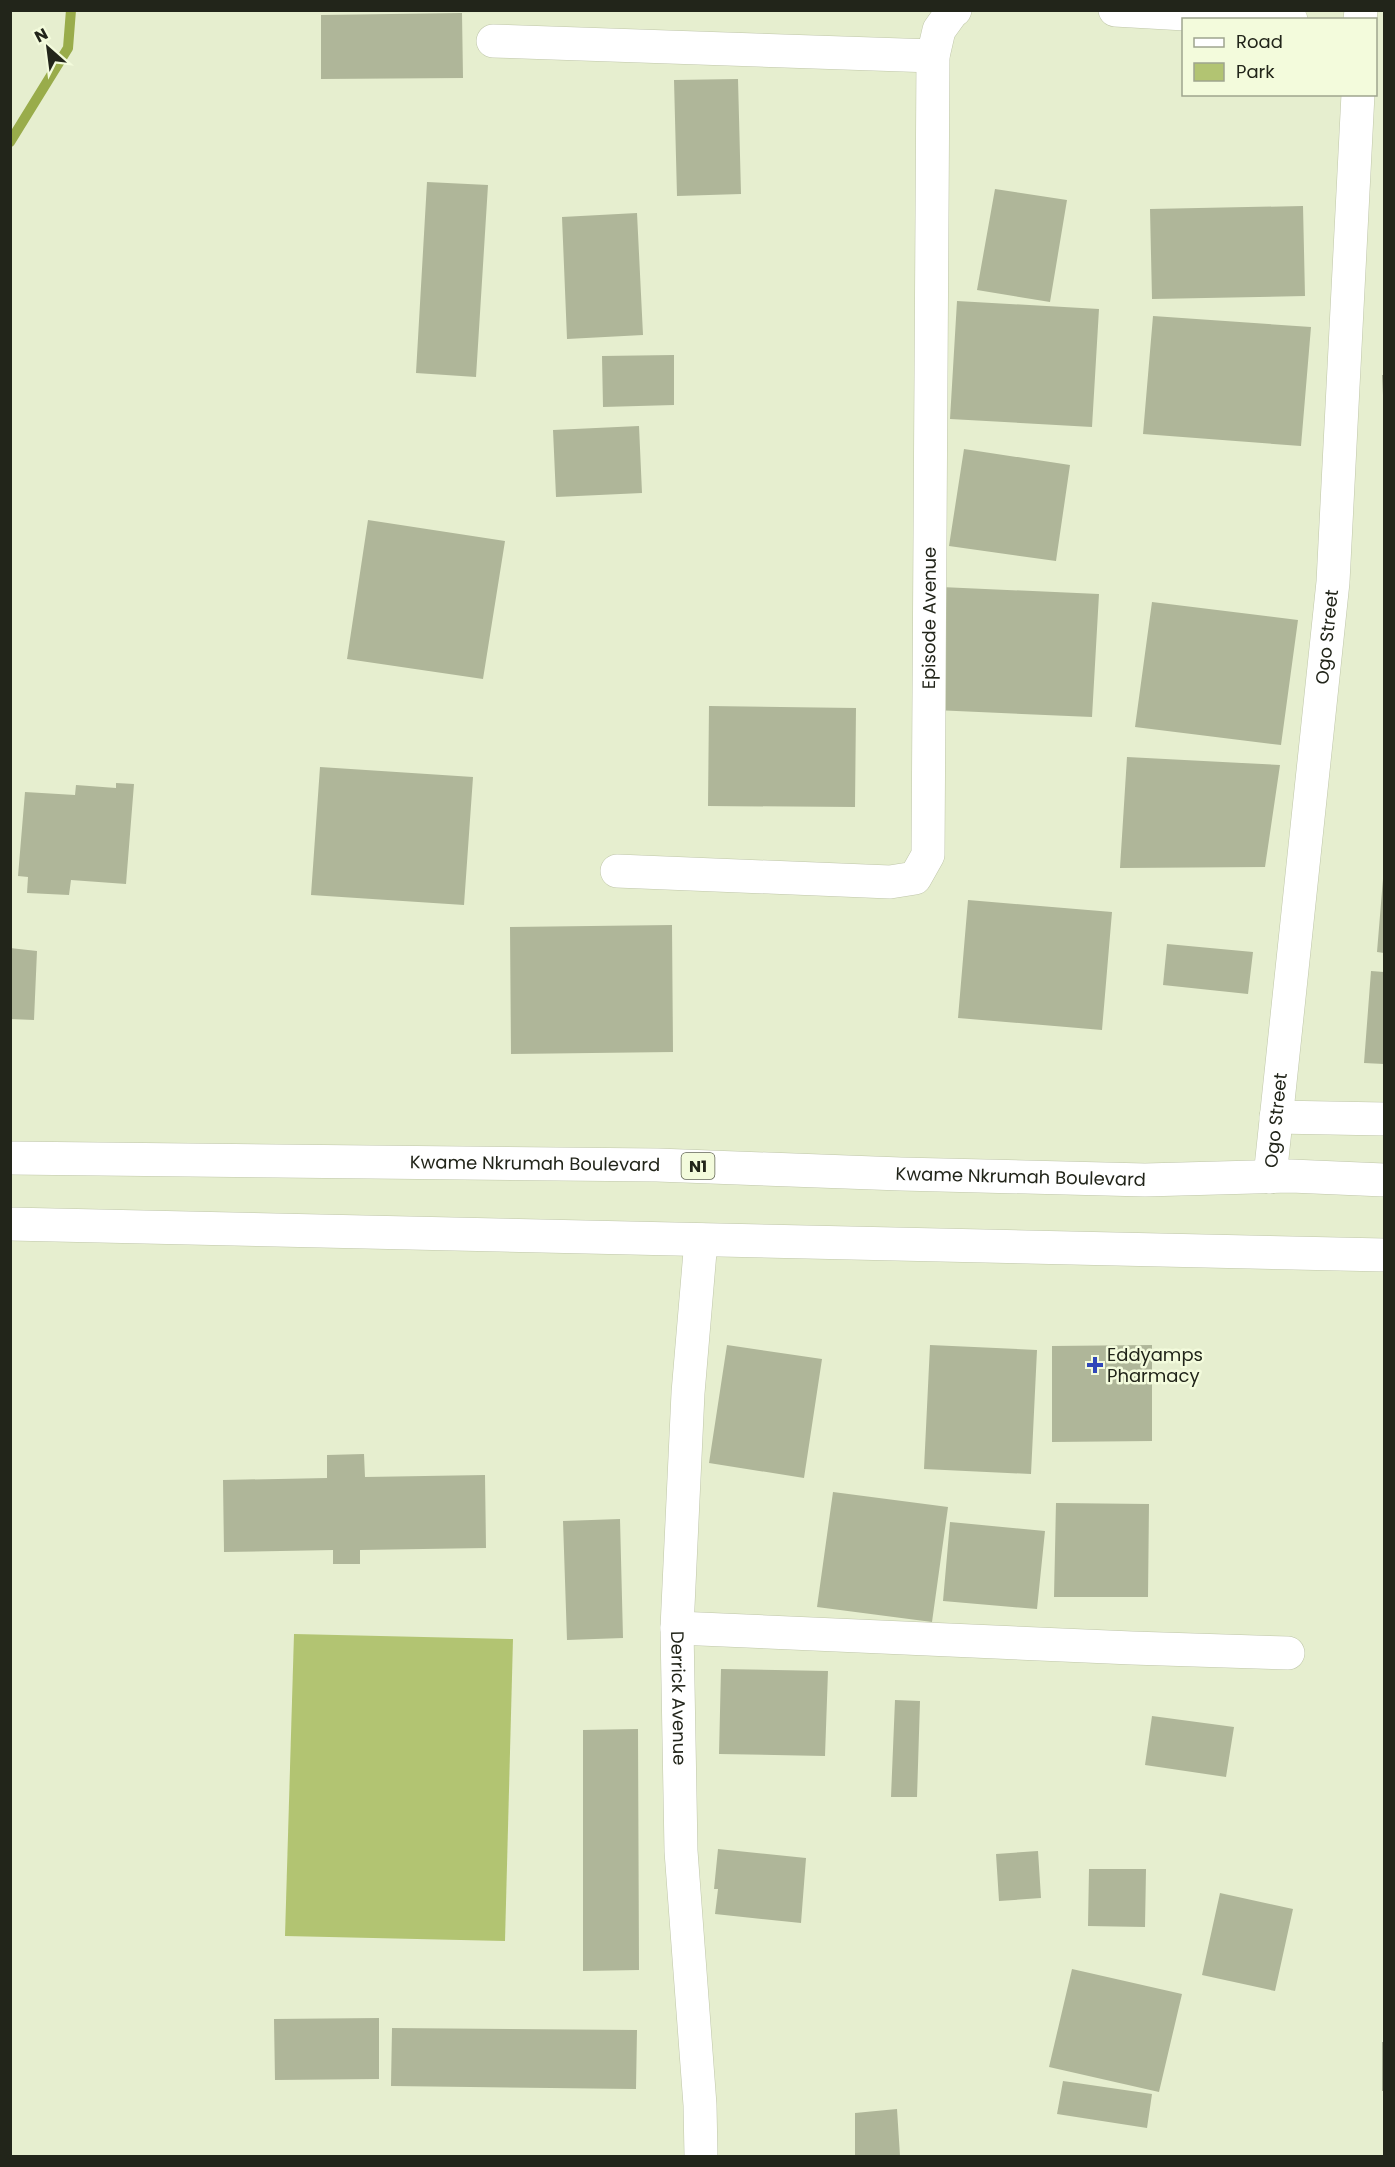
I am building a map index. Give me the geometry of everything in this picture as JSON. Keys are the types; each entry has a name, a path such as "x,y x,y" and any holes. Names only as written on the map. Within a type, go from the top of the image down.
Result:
{"main road":[{"path":"493,40 933,56 939,30 955,10"},
{"path":"1115,10 1256,18"},
{"name":"Episode Avenue","path":"617,872 890,882 915,878 928,855 933,56"},
{"name":"Ogo Street","path":"1270,1177 1333,582 1371,143 1359,96"},
{"path":"1276,1117 1384,1119"},
{"name":"Kwame Nkrumah Boulevard","path":"10,1158 657,1165 901,1174 1134,1179 1270,1177 1384,1180"},
{"path":"10,1224 1384,1255"},
{"name":"Derrick Avenue","path":"701,1240 688,1393 676,1628 681,1851 700,2105 701,2157"},
{"path":"676,1628 1120,1648 1288,1653"}],"green space":[{"path":"294,1634 513,1639 505,1941 285,1936"}],"building":[{"path":"462,13 463,78 321,79 321,15"},
{"path":"738,79 741,194 677,196 674,80"},
{"path":"427,182 488,185 476,377 416,373"},
{"path":"995,189 1067,200 1050,302 977,290"},
{"path":"1303,206 1305,296 1152,299 1150,209"},
{"path":"637,213 643,335 567,339 562,217"},
{"path":"957,301 1099,309 1092,427 950,419"},
{"path":"1153,316 1311,327 1301,446 1143,434"},
{"path":"674,355 674,405 603,407 602,356"},
{"path":"1382,375 1384,375 1384,395 1383,395"},
{"path":"639,426 642,493 556,497 553,430"},
{"path":"964,449 1070,465 1056,561 949,546"},
{"path":"368,520 505,541 483,679 347,659"},
{"path":"941,587 1099,594 1092,717 934,710"},
{"path":"1152,602 1298,620 1281,745 1135,727"},
{"path":"709,706 856,708 855,807 708,806"},
{"path":"1127,757 1280,765 1265,867 1120,868"},
{"path":"320,767 473,777 464,905 311,895"},
{"path":"116,783 134,784 126,884 71,880 69,895 27,893 28,877 18,876 25,792 75,795 76,785 116,788"},
{"path":"1384,879 1384,953 1377,952"},
{"path":"968,900 1112,912 1102,1030 958,1018"},
{"path":"672,925 673,1052 511,1054 510,927"},
{"path":"1167,944 1253,952 1248,994 1163,985"},
{"path":"10,948 37,951 34,1020 10,1019"},
{"path":"1371,971 1384,972 1384,1064 1364,1063"},
{"path":"727,1345 822,1359 804,1478 709,1463"},
{"path":"930,1345 1037,1350 1031,1474 924,1469"},
{"path":"1152,1345 1152,1441 1052,1442 1052,1346"},
{"path":"364,1454 365,1477 485,1475 486,1548 360,1550 360,1564 333,1564 333,1550 224,1552 223,1480 327,1478 327,1455"},
{"path":"833,1492 948,1507 932,1622 817,1607"},
{"path":"1056,1503 1149,1504 1148,1597 1054,1597"},
{"path":"620,1519 623,1638 567,1640 563,1521"},
{"path":"950,1522 1045,1531 1037,1609 943,1601"},
{"path":"721,1669 828,1671 825,1756 719,1754"},
{"path":"895,1700 920,1701 917,1797 891,1797"},
{"path":"1152,1716 1234,1727 1226,1777 1145,1765"},
{"path":"638,1729 639,1970 583,1971 583,1730"},
{"path":"718,1849 806,1858 801,1923 715,1914 718,1889 714,1889"},
{"path":"1038,1851 1041,1898 999,1901 996,1854"},
{"path":"1089,1869 1146,1869 1145,1927 1088,1926"},
{"path":"1220,1893 1293,1909 1275,1991 1202,1975"},
{"path":"1072,1969 1182,1994 1159,2092 1049,2067"},
{"path":"379,2018 379,2079 275,2080 274,2019"},
{"path":"392,2028 637,2030 636,2089 391,2086"},
{"path":"1382,2042 1384,2042 1384,2091 1382,2091"},
{"path":"1063,2081 1152,2094 1147,2128 1057,2114"},
{"path":"897,2109 900,2156 855,2156 855,2113"}],"waterway":[{"path":"10,142 68,48 71,10"}],"place":[{"name":"Eddyamps Pharmacy","path":"1095,1365"}]}
